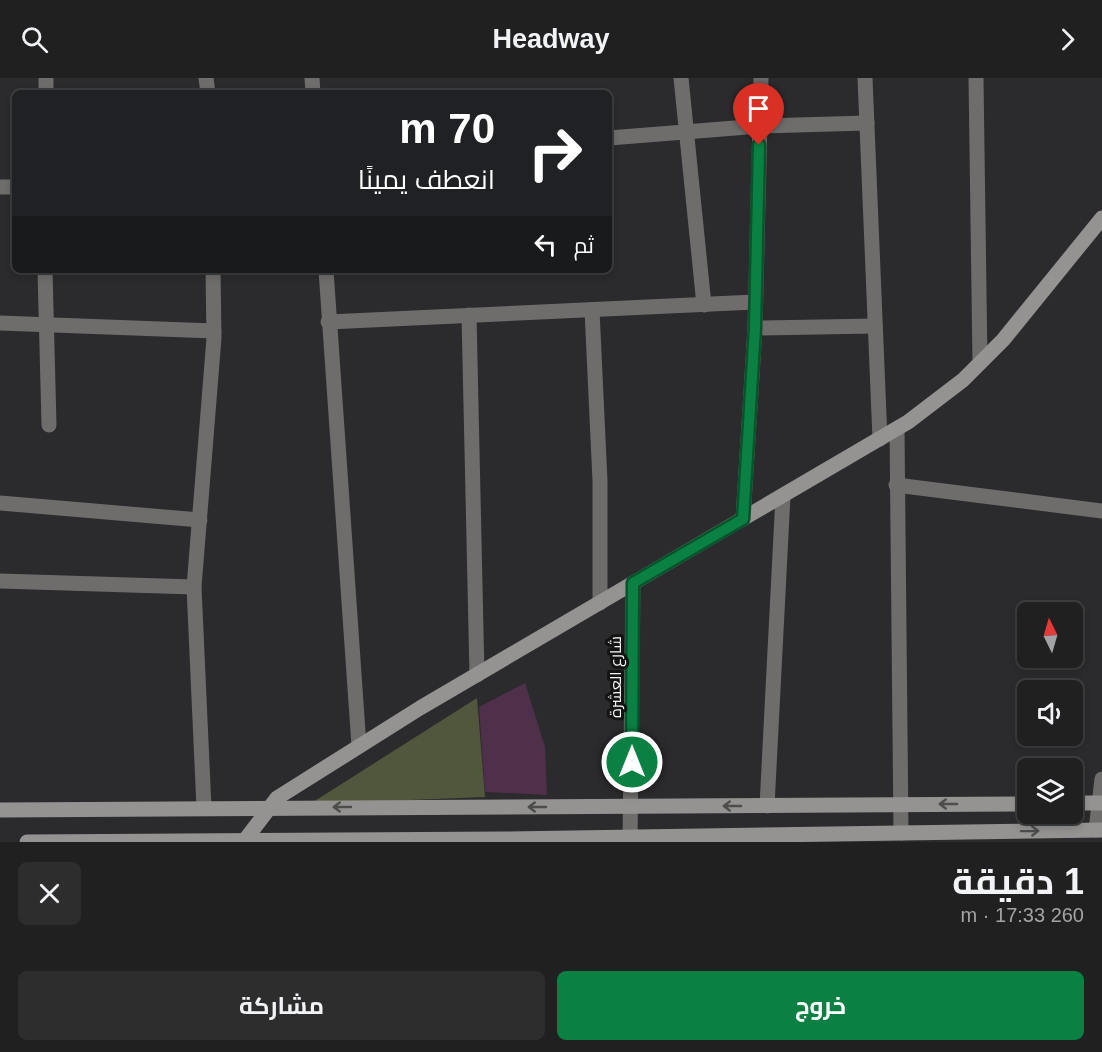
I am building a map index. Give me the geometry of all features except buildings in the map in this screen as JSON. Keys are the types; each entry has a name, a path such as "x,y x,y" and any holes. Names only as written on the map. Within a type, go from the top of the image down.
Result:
{"main road":[{"path":"245,840 277,798 359,746 897,429 963,380 1003,340 1102,218"},
{"path":"1083,803 1101,803"},
{"path":"0,810 1017,804"},
{"path":"27,842 878,838 901,833 1099,830"}],"street":[{"path":"681,78 704,305"},
{"path":"743,519 755,328 760,78"},
{"path":"865,78 880,439"},
{"path":"976,78 980,363"},
{"path":"612,138 760,126 867,123"},
{"path":"45,273 49,425"},
{"path":"204,808 194,587 214,331 213,273"},
{"path":"326,273 359,746"},
{"path":"328,322 756,302"},
{"path":"592,310 600,481 600,603"},
{"path":"469,315 477,675"},
{"path":"0,323 214,331"},
{"path":"755,328 875,326"},
{"path":"897,429 901,833"},
{"path":"896,485 1102,511"},
{"path":"768,806 783,496"},
{"path":"0,503 200,520"},
{"path":"0,581 194,587"},
{"name":"شارع العشرة","path":"630,840 633,583"},
{"path":"1099,830 1102,779"}],"green space":[{"path":"477,698 485,797 310,804"}],"route":[{"path":"632,762 633,583 743,519 755,328 759,145"}]}
